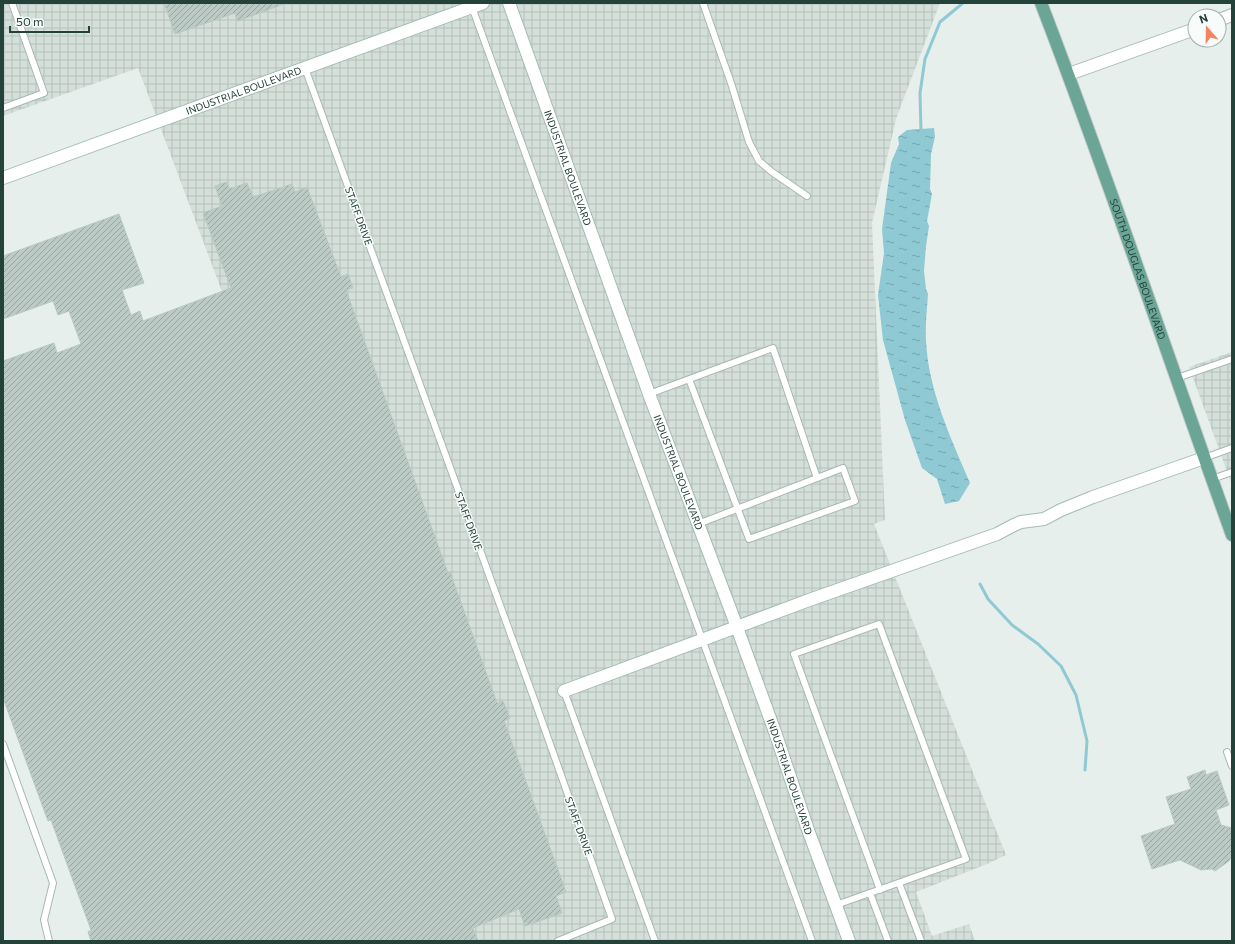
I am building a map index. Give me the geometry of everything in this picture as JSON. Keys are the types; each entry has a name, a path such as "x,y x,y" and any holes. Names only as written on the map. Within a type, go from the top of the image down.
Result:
{"main road":[{"name":"SOUTH DOUGLAS BOULEVARD","path":"1041,3 1069,74 1232,535"}],"street":[{"name":"INDUSTRIAL BOULEVARD","path":"509,3 649,394 737,628 775,732 807,827 850,941"},
{"name":"INDUSTRIAL BOULEVARD","path":"3,178 478,5"},
{"path":"1069,74 1187,32"},
{"path":"565,696 701,634 737,628 812,599 997,534 1021,522 1044,519 1086,500 1204,458"}],"lane":[{"path":"3,108 44,93 12,3"},
{"path":"703,3 731,83 749,142 759,160 772,172 807,196"},
{"path":"478,5 701,634 812,941"},
{"name":"STAFF DRIVE","path":"305,68 533,696 612,919 558,941"},
{"path":"649,394 773,348 817,478"},
{"path":"1177,378 1232,359"},
{"path":"689,379 738,509 749,539 855,501 844,468 817,478 738,509 698,524"},
{"path":"1204,458 1232,448"},
{"path":"1212,479 1232,472"},
{"path":"836,905 880,890 966,859 879,624 794,654 880,890"},
{"path":"565,696 655,941"},
{"path":"3,744 53,883 44,920 49,941"},
{"path":"1227,752 1232,766"},
{"path":"899,883 921,941"},
{"path":"870,893 888,941"}],"shaded area":[{"path":"3,3 940,3 896,119 872,223 885,520 874,524 1006,855 916,892 932,936 969,924 975,941 466,941 138,68 3,116"},
{"path":"1232,352 1232,485 1189,367"}],"water":[{"path":"934,128 935,137 931,154 930,189 932,194 927,221 929,226 924,271 928,294 926,340 931,377 936,395 955,449 970,483 959,501 945,504 937,479 922,468 905,420 883,340 878,295 884,253 882,229 891,163 899,144 898,137 907,130"}],"building":[{"path":"164,3 284,4 238,21 235,13 175,34"},
{"path":"227,182 229,189 247,183 253,197 292,184 295,192 307,187 341,277 348,274 353,288 346,290 448,573 450,572 497,703 503,701 510,718 504,721 566,892 556,896 562,913 525,926 519,909 473,928 478,941 91,941 88,932 91,930 51,820 48,821 3,698 3,361 54,343 57,353 81,344 69,311 58,315 53,301 3,319 3,256 119,214 144,283 122,290 131,315 140,311 143,321 231,288 203,213 222,206 215,186"},
{"path":"1205,770 1206,775 1217,771 1229,805 1216,810 1221,825 1232,828 1232,855 1229,861 1215,871 1212,869 1201,870 1180,860 1152,869 1141,836 1175,824 1166,797 1191,789 1187,777"}],"waterway":[{"path":"921,132 920,93 925,59 940,22 963,3"},
{"path":"980,584 988,599 1012,625 1038,644 1061,666 1076,695 1087,741 1085,770"}]}
